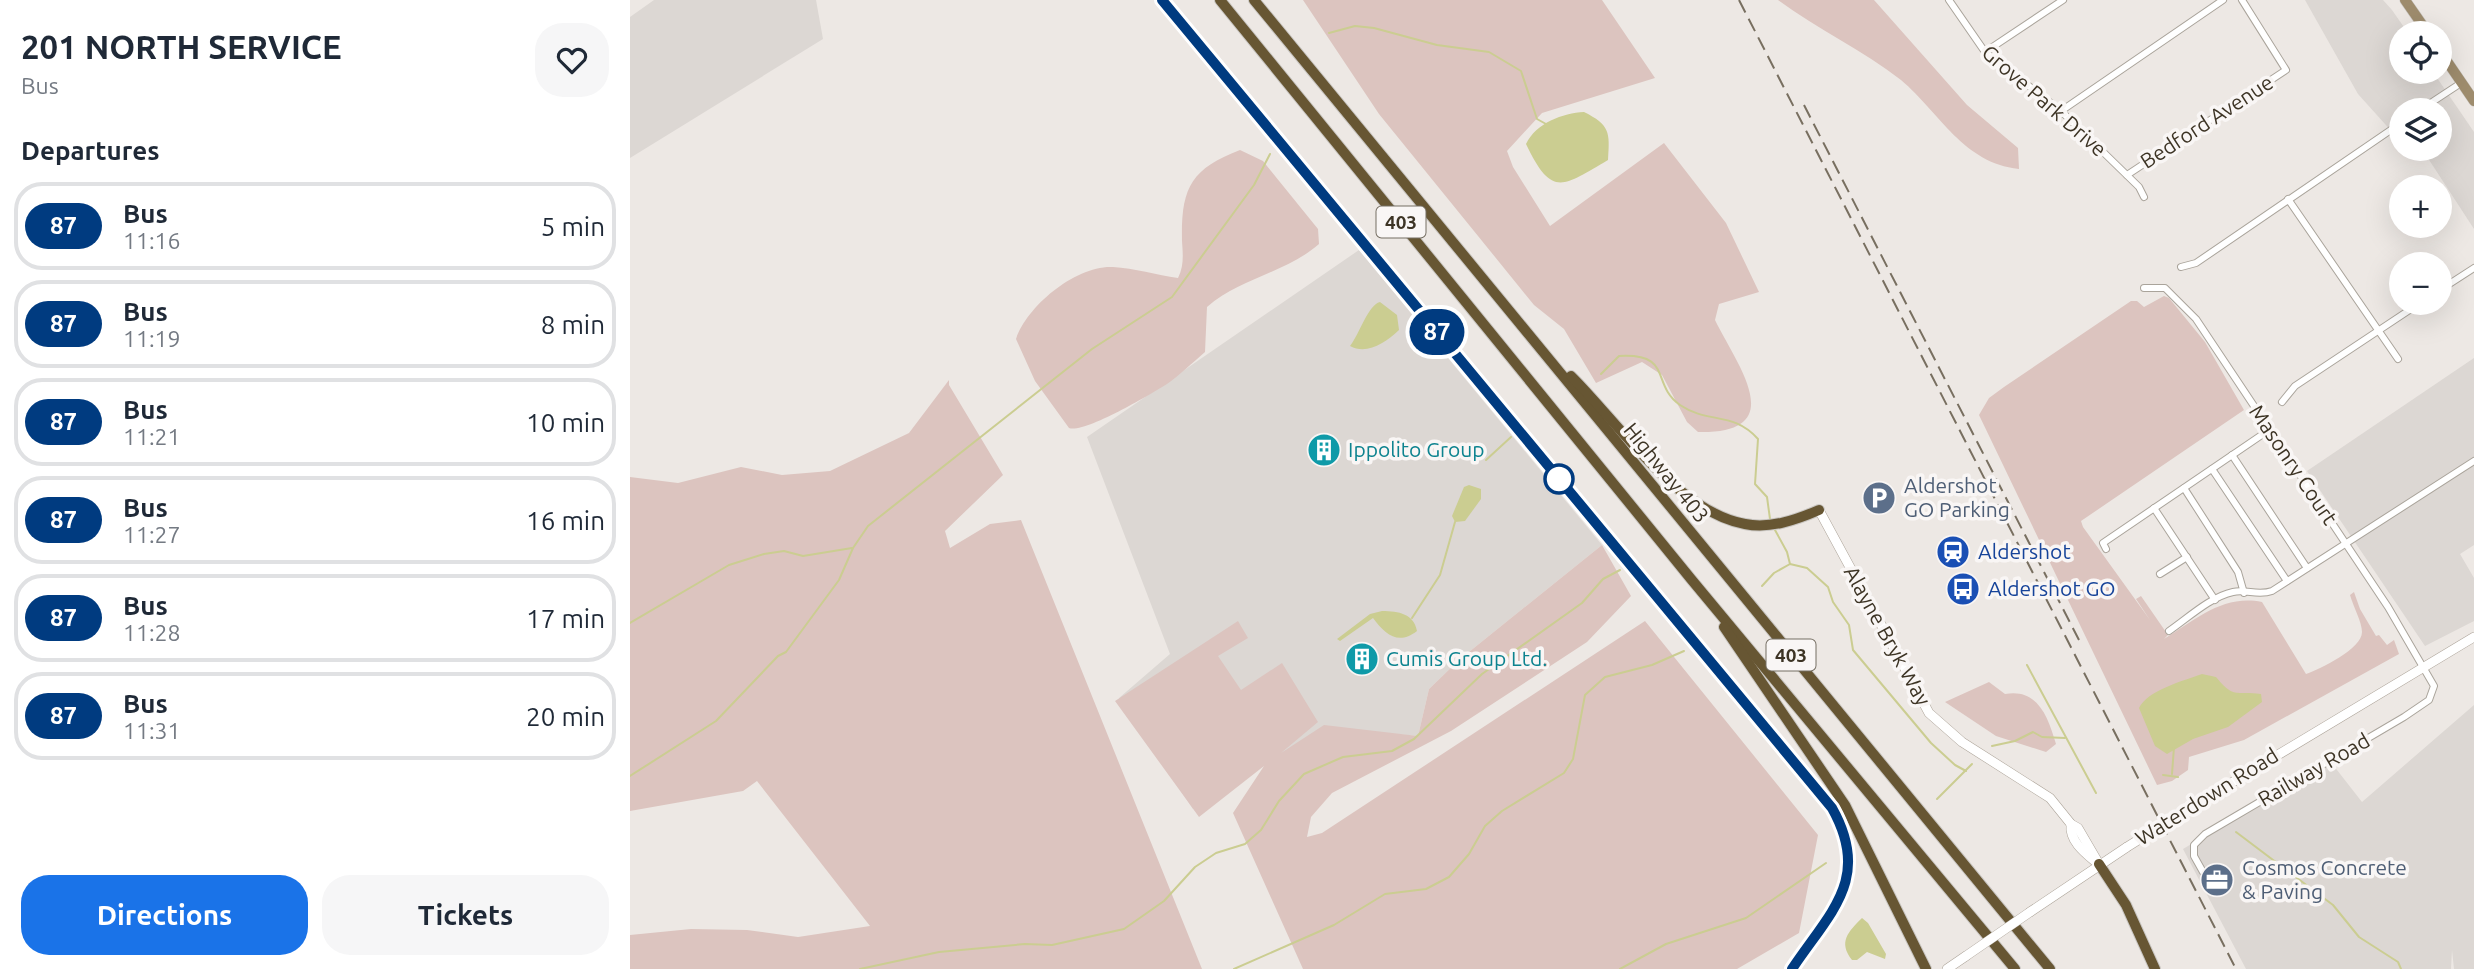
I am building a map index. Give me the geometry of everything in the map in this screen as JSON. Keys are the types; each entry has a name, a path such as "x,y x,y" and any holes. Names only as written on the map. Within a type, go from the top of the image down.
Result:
{"highway":[{"name":"403","path":"1220,0 1690,579 2015,969"},
{"name":"Highway 403","path":"1254,0 2050,969"},
{"path":"1533,339 1688,497 1724,518 1747,525 1772,525 1819,510"},
{"path":"1690,579 1845,805 1926,969"},
{"path":"2099,864 2126,905 2155,969"}],"main road":[{"path":"2405,0 2420,21"},
{"path":"2452,68 2474,101"}],"street":[{"path":"1162,0 1832,808 1846,836 1847,881 1832,914 1792,969"},
{"name":"Grove Park Drive","path":"1949,0 1985,52 2061,111 2127,175 2144,197"},
{"path":"1985,52 2063,0"},
{"path":"2061,111 2223,0"},
{"name":"Bedford Avenue","path":"2127,175 2286,70 2242,0"},
{"path":"2439,98 2462,83"},
{"path":"2181,267 2196,263 2389,131"},
{"path":"2288,199 2398,359"},
{"path":"2452,282 2474,268"},
{"name":"Masonry Court","path":"2144,288 2165,288 2196,318 2346,542 2425,667"},
{"path":"2283,402 2295,386 2401,315"},
{"path":"2106,549 2103,543 2269,430"},
{"path":"2232,455 2307,568"},
{"path":"2169,631 2215,600 2234,592 2259,595 2287,581 2474,461"},
{"path":"2212,468 2287,581"},
{"path":"2184,488 2238,572 2244,593"},
{"path":"2154,508 2215,600"},
{"name":"Alayne Bryk Way","path":"1819,510 1921,701 1935,720 1962,742 2043,793 2071,824 2078,828 2099,864"},
{"path":"2160,574 2187,557"},
{"name":"Waterdown Road","path":"1947,969 2099,864 2474,637"},
{"name":"Railway Road","path":"2203,872 2194,856 2194,845 2205,834 2429,700 2434,686 2425,667"}],"shaded area":[{"path":"654,0 816,0 823,39 630,158 630,17"},
{"path":"1303,0 1602,0 1655,78 1542,113 1507,151 1513,167 1550,226 1664,143 1726,223 1759,292 1719,304 1715,320 1744,376 1750,394 1750,409 1743,422 1727,430 1698,432 1687,422 1662,375 1642,362 1596,383 1564,329 1534,305 1379,114"},
{"path":"1778,0 1874,0 1967,105 2018,148 2019,169 1999,165 1967,147 1901,80"},
{"path":"2305,0 2383,0 2400,21 2389,21 2389,84 2441,84 2451,98 2389,98 2389,128 2358,94"},
{"path":"2452,100 2474,132 2474,229 2452,195 2452,175 2439,175 2430,161 2452,161"},
{"path":"1584,112 1599,121 1606,130 1609,143 1608,160 1569,181 1551,180 1543,173 1526,144 1536,130 1551,120"},
{"path":"1240,150 1263,161 1318,229 1319,244 1292,262 1234,289 1207,307 1205,352 1172,380 1102,419 1077,428 1069,428 1035,381 1016,339 1022,326 1042,301 1055,290 1069,280 1099,268 1129,269 1178,278 1183,260 1184,208 1192,183 1199,173 1210,165"},
{"path":"1359,250 1602,545 1459,660 1429,689 1418,736 1383,733 1272,759 1193,809 1119,698 1170,654 1087,437"},
{"path":"2164,296 2169,298 2205,342 2244,410 2081,521 2083,527 2150,620 2136,599 2141,596 2168,635 2164,639 2199,616 2223,605 2248,600 2262,602 2306,674 2339,658 2360,638 2362,628 2350,595 2354,592 2360,609 2376,636 2379,635 2387,645 2394,640 2399,654 2244,740 2189,757 2188,770 2172,781 2157,785 1979,415 1989,398 2131,301 2137,301 2144,307"},
{"path":"1380,302 1397,315 1399,330 1376,346 1363,349 1350,346 1372,309"},
{"path":"2474,358 2474,545 2460,554 2474,578 2474,621 2425,646 2307,471"},
{"path":"949,380 949,385 1003,475 945,531 950,548 990,524 1021,520 1202,969 630,969 630,935 691,929 747,930 798,937 870,926 757,781 743,791 630,811 630,477 678,483 741,467 782,475 830,471 909,433"},
{"path":"1469,485 1481,489 1481,499 1465,521 1455,522 1452,516 1464,487"},
{"path":"1602,545 1631,596 1587,642 1451,731 1332,793 1311,817 1307,837 1322,833 1645,621 1818,835 1799,933 1737,969 1303,969 1233,813 1264,766 1199,817 1115,701 1238,621 1248,638 1218,656 1241,690 1282,663 1318,722 1281,753 1324,725 1418,736 1429,689 1459,660"},
{"path":"1382,611 1409,617 1417,631 1398,638 1382,629 1373,618 1340,641 1337,639 1370,614"},
{"path":"2202,674 2216,677 2227,689 2236,693 2261,694 2262,702 2228,727 2193,739 2167,754 2155,746 2139,708 2158,691"},
{"path":"1989,682 2005,694 2026,695 2034,700 2045,715 2056,744 2046,752 1996,736 1945,702"},
{"path":"2474,705 2474,969 2454,969 2452,950 2451,969 2246,969 2183,849 2330,761 2362,802"},
{"path":"1862,918 1868,923 1886,954 1885,959 1867,952 1857,960 1852,960 1848,954 1846,938"}],"waterway":[{"path":"1329,33 1355,26 1374,28 1437,45 1489,52 1521,71 1537,119 1546,124"},
{"path":"630,776 716,721 778,656 786,652 839,580 853,548 868,526 1092,349 1172,297 1254,185 1270,154"},
{"path":"1601,374 1619,356 1648,359 1659,371 1671,397 1680,405 1690,411 1730,421 1749,430 1758,439 1755,484 1767,497 1770,519"},
{"path":"1486,460 1511,437"},
{"path":"1412,618 1440,575 1455,522"},
{"path":"1775,530 1790,564"},
{"path":"630,623 729,565 784,551 803,556 852,548"},
{"path":"1762,586 1774,573 1790,564 1807,568 1828,587 1833,602 1849,625 1853,650 1931,743 1955,765 1966,771"},
{"path":"860,969 939,952 1025,944 1052,945 1124,929 1164,901 1195,867 1216,853 1245,844 1261,830 1279,801 1304,774 1343,757 1392,751 1414,739 1482,674 1582,603 1603,579 1620,570"},
{"path":"1234,969 1334,925 1385,894 1426,889 1449,877 1469,854 1485,826 1502,811 1564,773 1573,759 1585,695 1605,677 1652,665 1684,651"},
{"path":"2027,665 2096,793"},
{"path":"1992,746 2015,741 2033,732 2042,737 2065,738"},
{"path":"2172,774 2174,747"},
{"path":"1937,799 1972,764"},
{"path":"2163,775 2178,777"},
{"path":"2236,832 2333,905 2359,937 2398,962 2401,969"},
{"path":"1620,969 1666,944 1746,918 1826,863"}],"railway":[{"path":"1739,0 2236,969"},
{"path":"1804,105 2079,640"}],"bus line":[{"name":"87","path":"1162,0 1832,808 1846,836 1849,849 1847,881 1832,914 1792,969"}],"place":[{"name":"Ippolito Group","path":"1324,450"},
{"name":"Aldershot GO Parking","path":"1879,498"},
{"name":"Aldershot","path":"1953,552"},
{"name":"Aldershot GO","path":"1963,589"},
{"name":"Cumis Group Ltd.","path":"1362,659"},
{"name":"Cosmos Concrete & Paving","path":"2217,880"}]}
